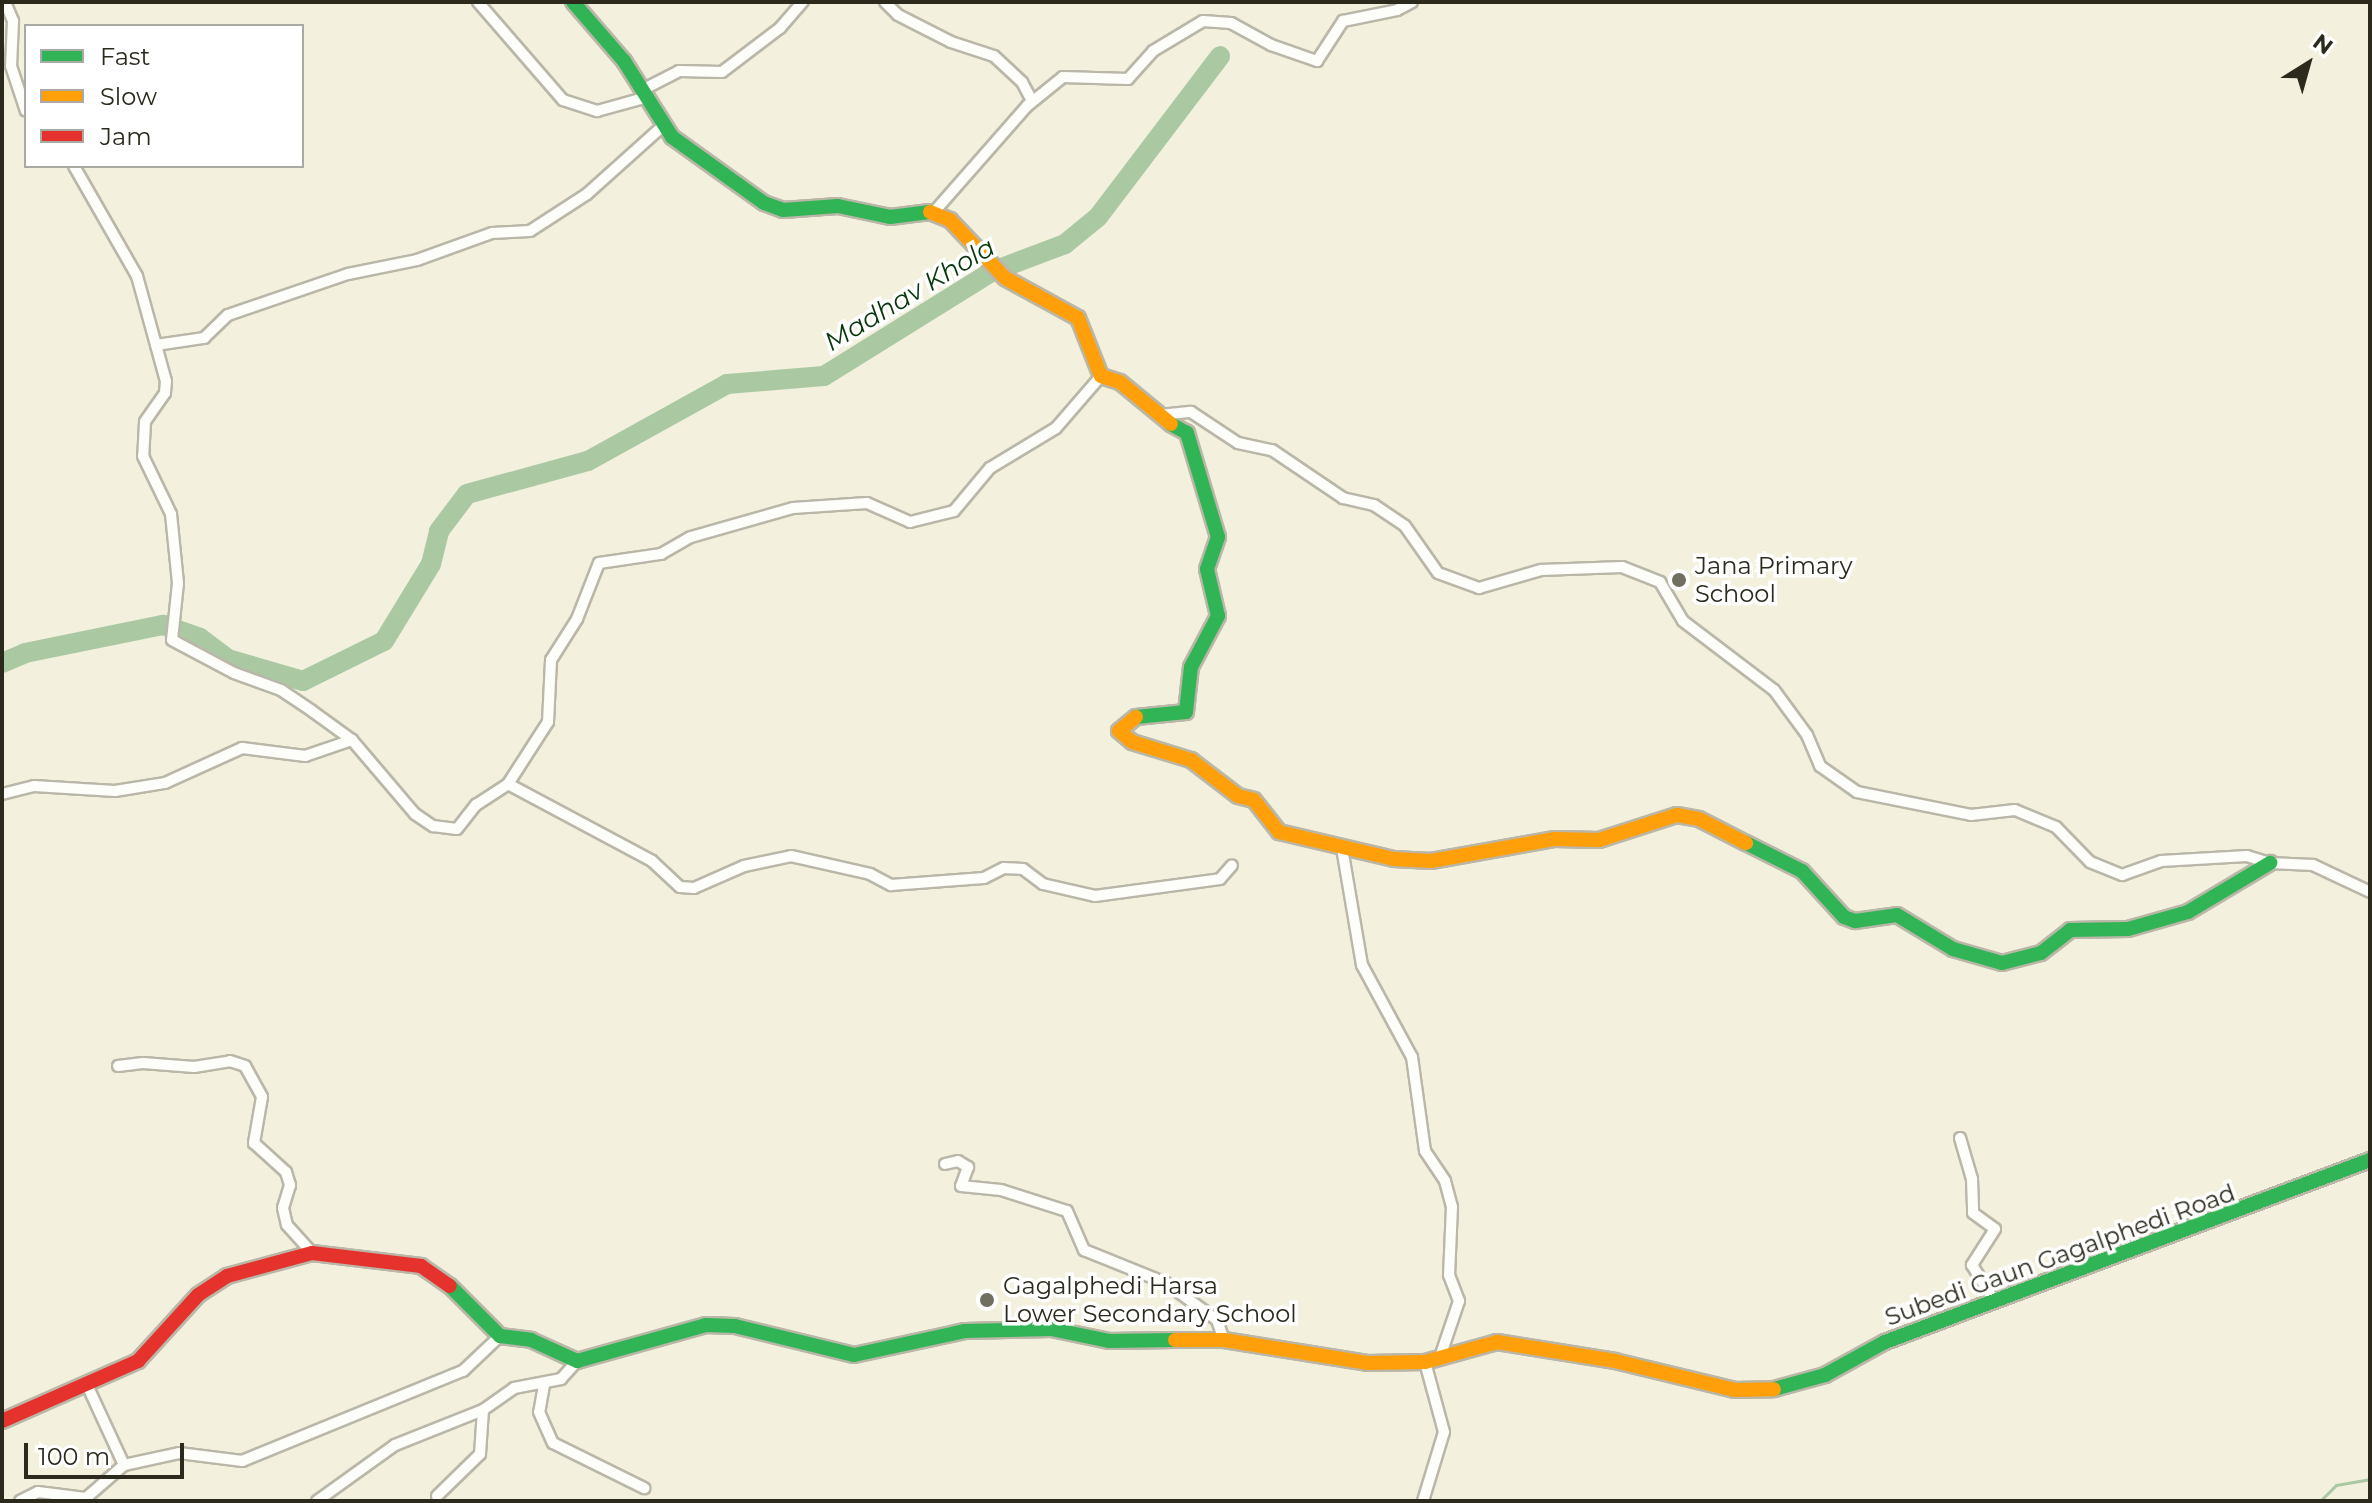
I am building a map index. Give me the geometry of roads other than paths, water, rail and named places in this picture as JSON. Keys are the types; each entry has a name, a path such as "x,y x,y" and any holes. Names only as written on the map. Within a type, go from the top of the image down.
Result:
{"street":[{"path":"5,2 13,21 11,66 24,105"},
{"path":"478,2 563,100 597,111 646,93 679,71 722,72 780,28 803,2"},
{"path":"573,2 646,93 664,125 697,159 772,207 838,206 890,217 934,212 950,220 1005,278 1078,318 1101,376"},
{"path":"885,2 898,15 951,42 994,56 1022,82 1032,101"},
{"path":"934,212 1032,101 1063,77 1128,79 1153,51 1203,21 1231,23 1271,45 1317,61 1343,21 1397,10 1412,2"},
{"path":"156,345 204,338 228,315 348,274 417,260 492,233 530,231 587,194 664,125"},
{"path":"75,168 137,276 156,345 165,393 145,422 143,456 171,514 178,583 172,640 234,673 281,690 352,740 415,814 448,830 457,829 476,805 508,784 548,722 551,660 577,619 599,563 661,554 691,537 754,523 793,508 867,503 910,522 954,511 990,468 1056,428 1101,376"},
{"path":"1101,376 1120,382 1187,433 1197,456 1203,495 1218,537 1207,569 1218,616 1191,667 1186,712 1130,718 1119,725 1119,731 1132,742 1191,760 1238,796 1254,800 1279,832 1325,839 1342,848 1394,859 1431,861 1555,839 1599,840 1677,815 1699,819 1802,871 1844,917 1855,921 1897,915 1953,949 2002,963 2041,953 2070,930 2128,929 2188,912 2270,863"},
{"path":"1160,415 1191,412 1238,443 1272,450 1343,498 1374,505 1405,526 1438,573 1479,588 1541,570 1622,567 1660,582 1683,621 1774,690 1807,735 1820,766 1857,792 1971,815 2015,810 2056,827 2090,862 2122,875 2183,858 2247,856 2270,863 2313,865 2370,892"},
{"path":"2,794 34,786 115,791 165,783 242,748 305,756 352,740"},
{"path":"508,784 652,861 680,887 694,888 744,866 791,856 870,874 891,885 984,878 1004,868 1023,869 1043,884 1095,896 1220,879 1232,865"},
{"path":"1342,848 1362,965 1412,1057 1419,1077 1425,1151 1445,1181 1452,1207 1449,1275 1459,1301 1440,1357"},
{"path":"118,1066 143,1063 194,1067 230,1061 245,1066 262,1097 254,1143 286,1172 290,1185 283,1208 287,1225 312,1253"},
{"path":"1960,1138 1972,1179 1973,1213 1995,1229 1972,1265 1995,1302"},
{"name":"Subedi Gaun Gagalphedi Road","path":"577,1361 598,1359 625,1346 706,1325 735,1326 854,1355 965,1331 1051,1329 1109,1341 1224,1340 1367,1363 1425,1362 1497,1342 1615,1361 1735,1390 1776,1389 1835,1371 1885,1342 2370,1160"},
{"path":"945,1164 958,1161 968,1167 961,1186 1001,1190 1067,1211 1084,1250 1166,1283 1217,1320 1224,1340"},
{"path":"2,1421 88,1387 138,1361 198,1295 227,1276 312,1253 421,1266 441,1277 500,1336 531,1340 577,1361 561,1379 544,1385 514,1388 483,1410 395,1445 317,1501"},
{"path":"20,1501 38,1492 86,1498 124,1465 179,1453 242,1461 463,1371 500,1336"},
{"path":"1423,1501 1444,1432 1425,1362"},
{"path":"544,1385 539,1412 553,1443 644,1488"},
{"path":"88,1387 124,1465"},
{"path":"437,1496 480,1454 483,1410"}],"waterway":[{"name":"Madhav Khola","path":"2,663 25,653 163,625 200,638 228,659 303,681 384,641 431,564 439,531 467,494 588,461 727,384 824,376 991,272 1065,244 1098,217 1220,56"},
{"path":"2320,1501 2336,1485 2370,1479"}],"place":[{"name":"Jana Primary School","path":"1679,580"},
{"name":"Gagalphedi Harsa Lower Secondary School","path":"987,1300"}]}
